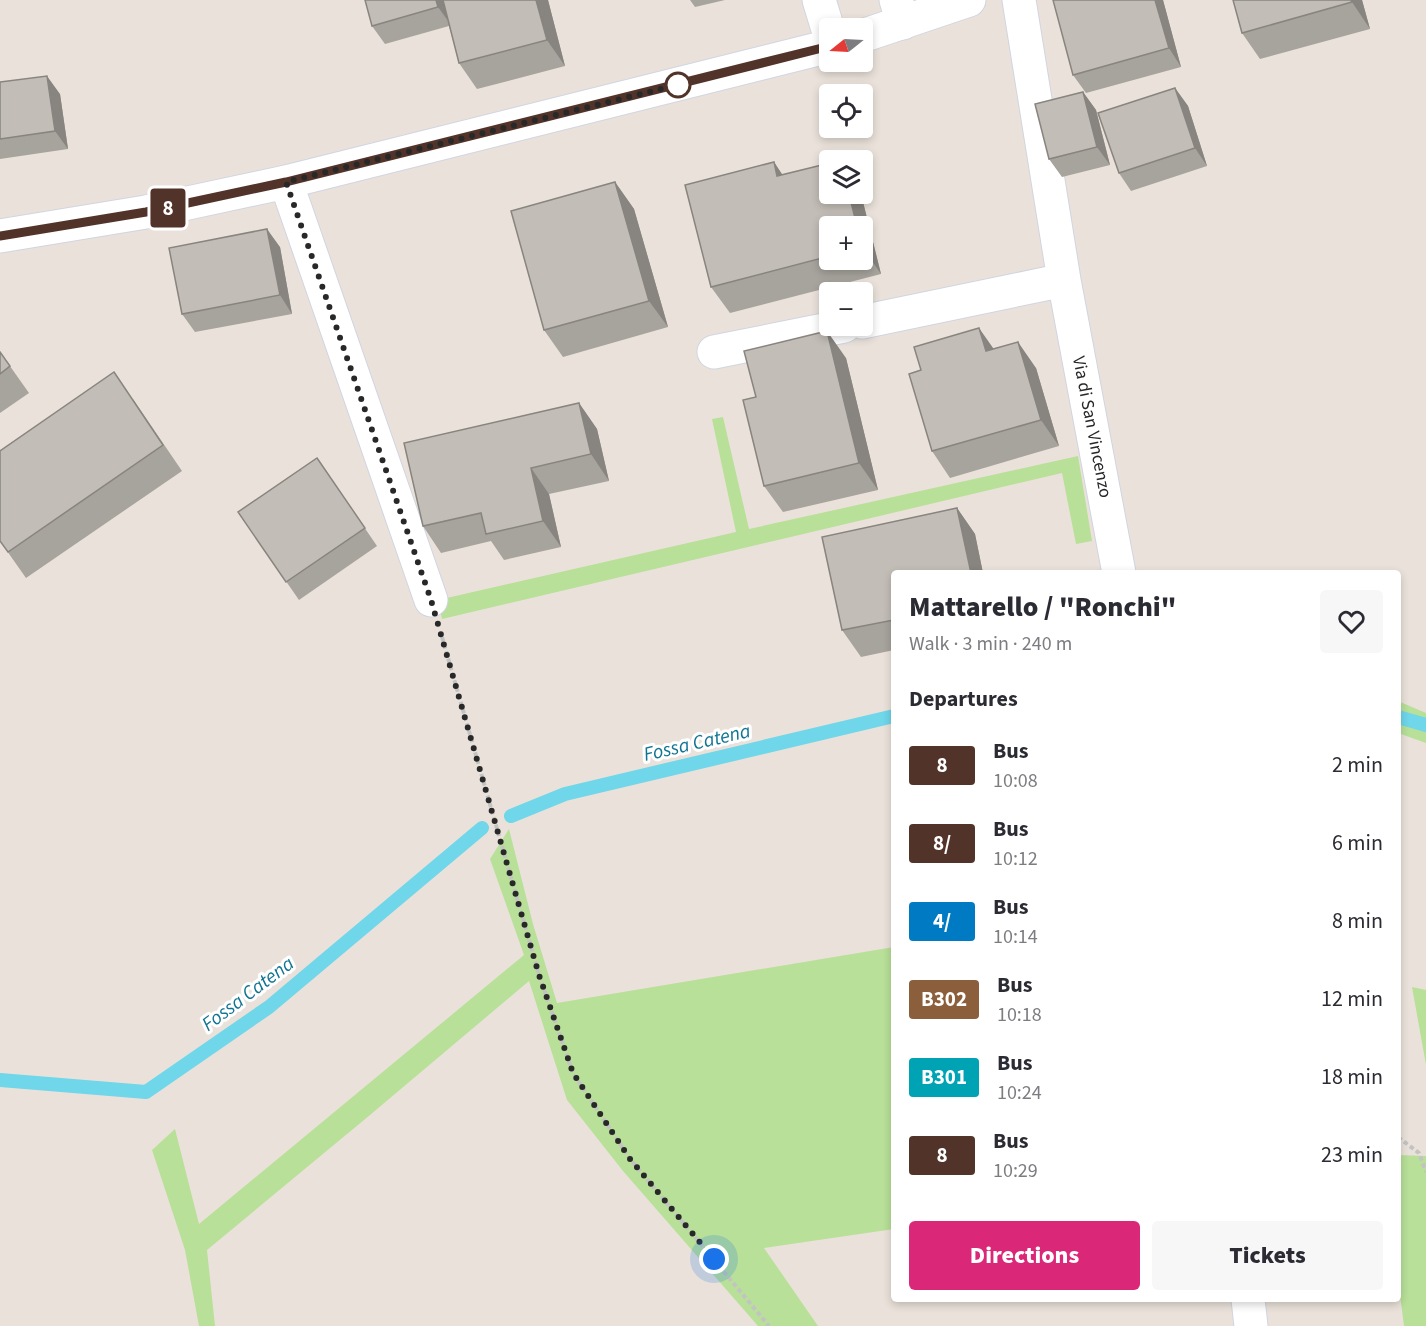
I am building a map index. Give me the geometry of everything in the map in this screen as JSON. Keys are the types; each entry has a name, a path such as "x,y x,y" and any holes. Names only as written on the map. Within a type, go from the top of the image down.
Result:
{"street":[{"path":"819,0 824,18"},
{"path":"873,29 900,12 969,0"},
{"name":"Via di San Vincenzo","path":"1019,0 1064,280 1118,570"},
{"path":"0,236 146,212 286,182 819,49"},
{"path":"286,182 431,600"},
{"path":"873,320 1064,280"},
{"path":"714,352 819,331"},
{"path":"1248,1302 1251,1326"}],"path":[{"path":"431,600 539,975 573,1073 630,1159 769,1326"},
{"path":"1401,1139 1419,1153 1426,1172"}],"green space":[{"path":"723,417 749,529 1078,456 1092,541 1076,544 1062,473 442,619 438,600 736,532 712,419"},
{"path":"1401,702 1426,713 1426,743 1401,734"},
{"path":"509,829 533,924 557,1003 891,947 891,1229 764,1248 818,1326 758,1326 623,1171 567,1100 529,981 207,1250 215,1326 199,1326 185,1250 152,1150 175,1129 199,1224 524,955 490,859"},
{"path":"1412,987 1426,990 1426,1065"},
{"path":"1401,1155 1426,1156 1426,1326 1404,1326 1401,1302"}],"building":[{"path":"365,0 436,0 438,7 372,26"},
{"path":"443,0 536,0 547,40 459,63"},
{"path":"1053,0 1155,0 1169,48 1073,75"},
{"path":"1233,0 1351,0 1352,2 1242,33"},
{"path":"47,76 55,131 0,139 0,82"},
{"path":"1175,88 1195,148 1119,173 1098,113"},
{"path":"1083,92 1097,147 1049,159 1035,104"},
{"path":"774,162 777,176 819,166 819,204 852,204 854,216 819,216 819,259 711,287 685,185"},
{"path":"615,182 649,301 544,330 511,211"},
{"path":"267,229 280,295 182,314 169,248"},
{"path":"979,328 986,351 1018,342 1041,420 932,451 909,374 921,370 914,347"},
{"path":"819,333 819,336 828,336 859,463 764,486 743,400 756,397 744,351"},
{"path":"0,352 10,366 0,374"},
{"path":"114,372 163,445 8,552 0,541 0,451"},
{"path":"579,403 591,454 531,468 543,521 486,534 481,513 423,526 404,443"},
{"path":"317,458 365,528 286,582 238,512"},
{"path":"957,508 970,570 891,570 891,621 842,630 822,537"}],"waterway":[{"name":"Fossa Catena","path":"511,816 565,794 891,717"},
{"name":"Fossa Catena","path":"1401,718 1426,725"},
{"name":"Fossa Catena","path":"0,1080 146,1092 269,1007 482,828"}],"bus line":[{"name":"8","path":"0,236 146,212 286,182 819,49"}],"route":[{"path":"678,85 685,83 286,182 431,600 539,975 573,1073 630,1159 714,1259"}]}
